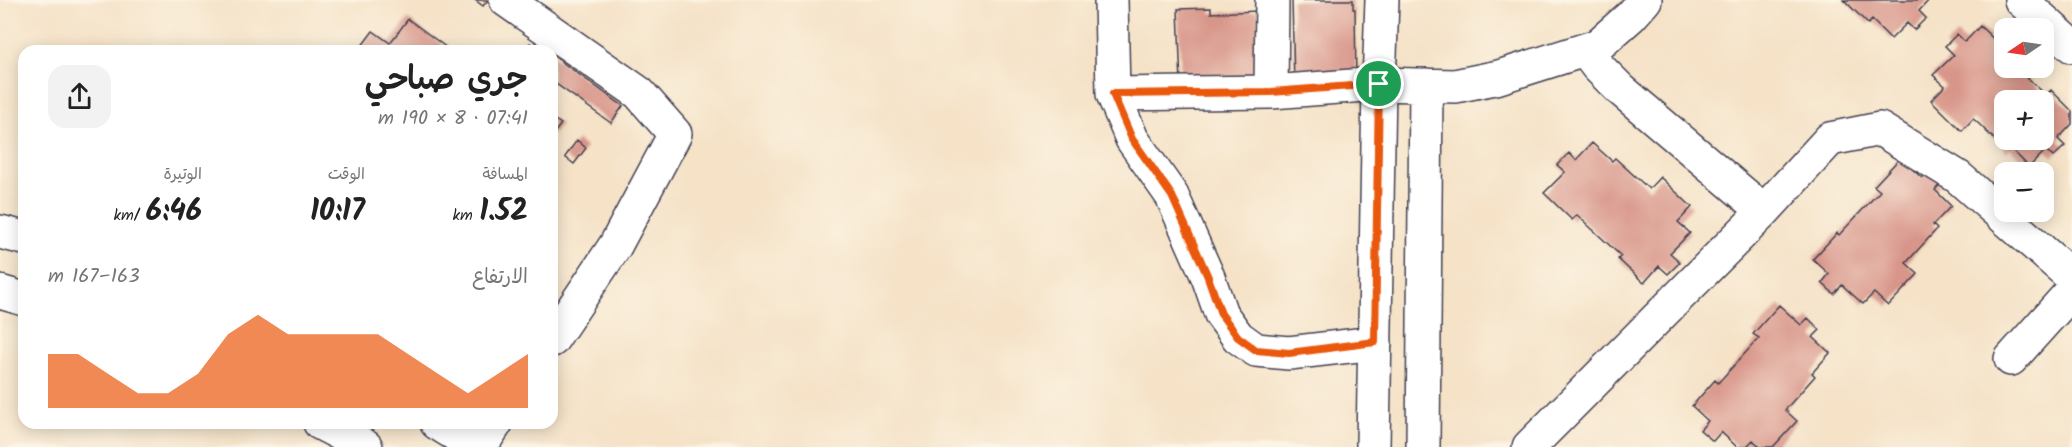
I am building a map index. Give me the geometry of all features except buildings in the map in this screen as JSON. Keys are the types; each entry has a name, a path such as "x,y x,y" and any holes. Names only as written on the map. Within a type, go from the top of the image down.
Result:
{"main road":[{"path":"506,0 639,93 675,134 615,246 558,331"},
{"path":"1111,0 1113,94 1132,139 1172,196 1208,277 1221,314 1238,337 1256,350 1289,353 1375,342"},
{"path":"1271,92 1272,0"},
{"path":"1373,447 1382,0"},
{"path":"1113,94 1271,92 1379,84 1455,86 1499,77 1597,45 1631,16 1645,0"},
{"path":"2021,0 2072,46"},
{"path":"1585,50 1620,89 1764,211"},
{"path":"1423,447 1426,85"},
{"path":"1529,447 1764,211 1830,139 1880,129 1958,177 2072,277"},
{"path":"0,232 18,236"},
{"path":"0,291 18,297"},
{"path":"2011,359 2072,291"},
{"path":"332,429 366,447"},
{"path":"447,429 476,447"},
{"path":"480,447 492,429"}],"route":[{"path":"1379,84 1375,342 1289,353 1256,350 1238,337 1221,314 1208,277 1172,196 1132,139 1113,94 1271,92 1379,84"}]}
